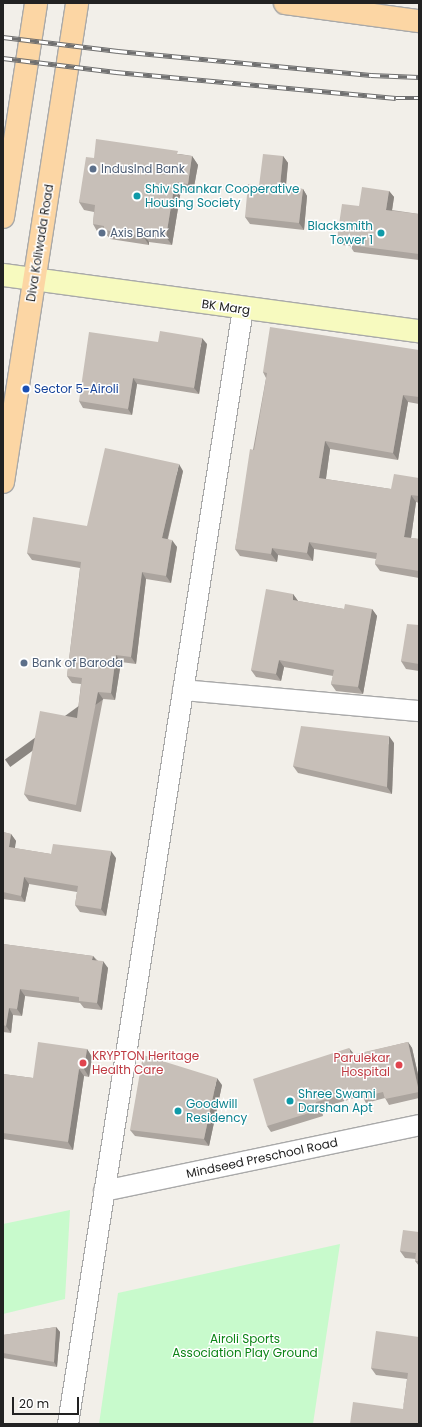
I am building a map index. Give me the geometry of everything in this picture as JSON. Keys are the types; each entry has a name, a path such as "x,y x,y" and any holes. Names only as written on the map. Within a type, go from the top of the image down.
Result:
{"main road":[{"path":"3,217 36,3"},
{"name":"Diva Koliwada Road","path":"3,482 77,3"},
{"path":"285,3 419,20"}],"street":[{"name":"BK Marg","path":"3,275 243,309 419,331"},
{"path":"68,1424 243,309"},
{"path":"184,690 419,711"},
{"name":"Mindseed Preschool Road","path":"104,1191 419,1125"}],"green space":[{"path":"70,1210 65,1299 3,1314 3,1224"},
{"name":"Airoli Sports Association Play Ground","path":"340,1244 313,1424 99,1424 118,1293"}],"building":[{"name":"Shiv Shankar Cooperative Housing Society","path":"96,139 178,151 177,154 192,156 188,184 175,182 166,237 143,233 143,236 104,230 104,226 93,224 95,205 79,202 86,157 94,158"},
{"path":"263,154 283,156 280,186 303,189 299,223 245,217 248,184 259,186"},
{"name":"Blacksmith Tower 1","path":"362,187 389,191 386,210 419,214 419,254 349,245 350,240 337,238 342,204 359,206"},
{"path":"270,327 419,350 419,397 403,395 393,453 325,441 319,478 391,489 394,474 419,478 419,496 411,495 404,537 419,539 419,571 375,564 377,553 309,542 307,553 272,548 271,554 235,549 250,449 254,450 267,373 263,372"},
{"path":"160,331 202,338 194,388 133,378 128,409 79,401 89,332 158,342"},
{"path":"105,448 179,464 162,538 172,540 166,576 142,572 131,657 116,655 111,693 98,692 76,805 24,794 40,711 77,718 82,678 67,676 81,562 27,553 33,517 87,526"},
{"path":"266,589 293,594 293,600 344,609 345,604 372,609 358,687 331,684 334,670 279,660 276,674 251,670"},
{"path":"407,624 419,625 419,664 401,661"},
{"path":"301,726 389,736 387,787 293,766"},
{"path":"3,832 11,834 9,847 51,854 53,844 111,851 101,909 75,905 78,886 24,877 21,896 3,892"},
{"path":"3,944 93,956 92,960 103,961 97,1003 79,1001 79,997 20,989 17,1009 9,1008 6,1026 3,1025"},
{"path":"38,1042 87,1049 84,1069 79,1069 68,1142 3,1133 3,1074 33,1078"},
{"path":"408,1042 419,1092 385,1099 383,1092 362,1097 360,1090 316,1102 319,1110 267,1126 253,1079 349,1048 351,1055"},
{"name":"Goodwill Residency","path":"143,1055 217,1078 204,1139 130,1130"},
{"path":"403,1230 419,1232 419,1261 415,1261 416,1253 400,1251"},
{"path":"56,1327 54,1362 3,1353 3,1335"},
{"path":"376,1331 419,1337 419,1424 350,1424 353,1402 403,1409 408,1373 371,1368"}],"railway":[{"path":"3,37 118,51 371,75 419,77"},
{"path":"3,58 116,72 396,98 419,98"}],"place":[{"name":"IndusInd Bank","path":"93,169"},
{"name":"Shiv Shankar Cooperative Housing Society","path":"137,196"},
{"name":"Axis Bank","path":"102,233"},
{"name":"Blacksmith Tower 1","path":"381,233"},
{"name":"Sector 5-Airoli","path":"26,389"},
{"name":"Bank of Baroda","path":"24,663"},
{"name":"KRYPTON Heritage Health Care","path":"83,1063"},
{"name":"Parulekar Hospital","path":"399,1065"},
{"name":"Shree Swami Darshan Apt","path":"290,1101"},
{"name":"Goodwill Residency","path":"178,1111"}]}
